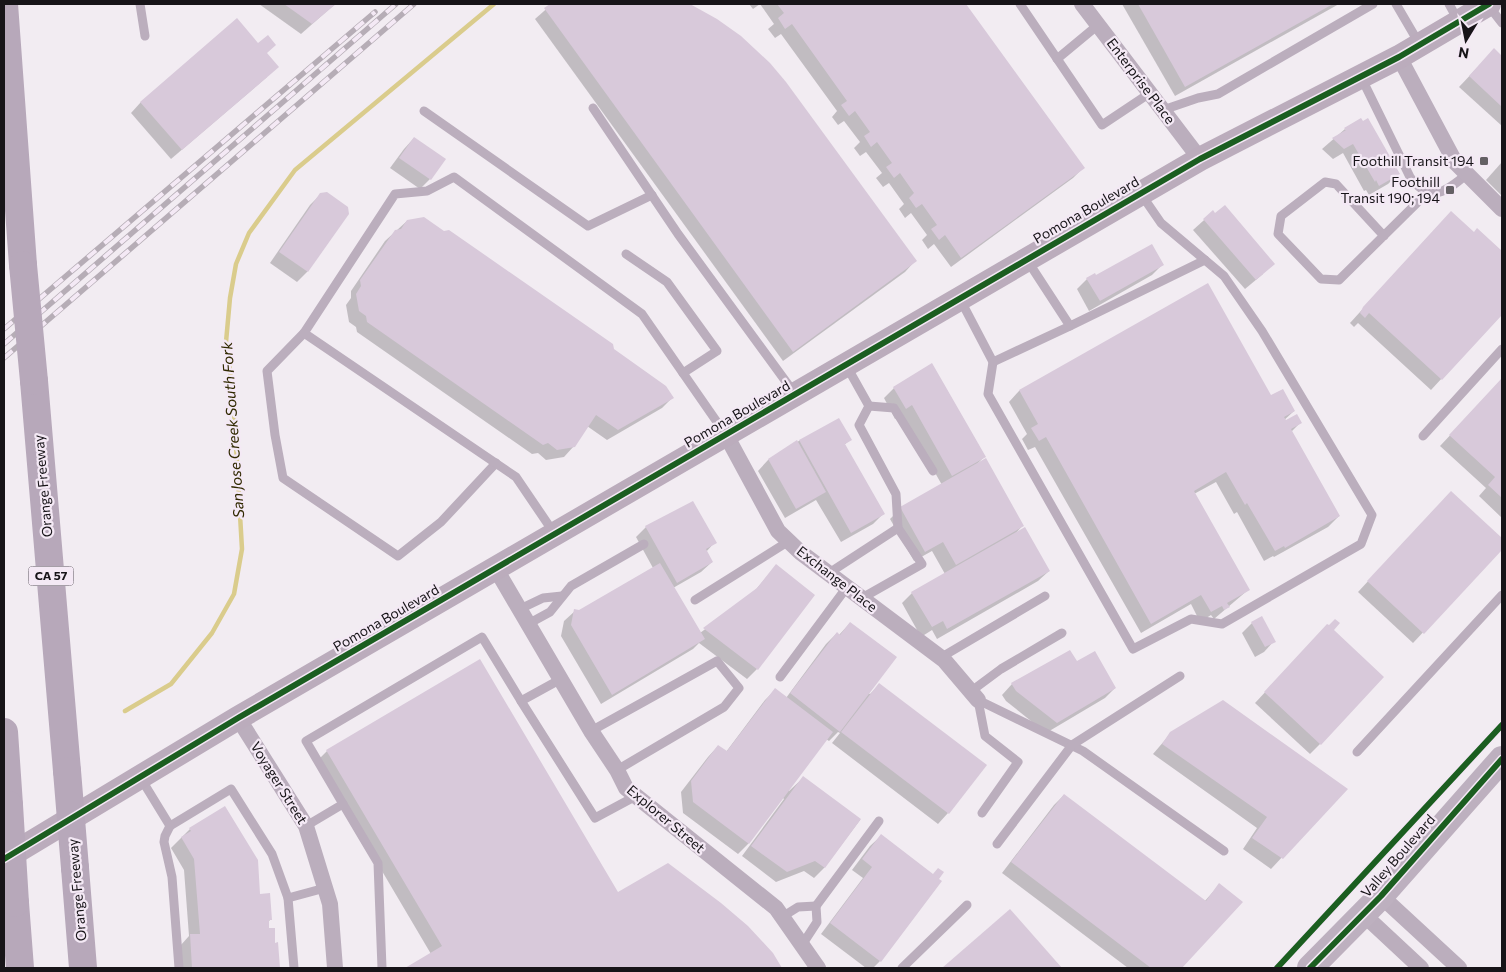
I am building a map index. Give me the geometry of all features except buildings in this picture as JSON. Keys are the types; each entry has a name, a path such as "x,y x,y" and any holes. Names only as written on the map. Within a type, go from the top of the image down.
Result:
{"highway":[{"name":"Orange Freeway","path":"4,4 83,968"},
{"path":"4,732 20,968"}],"main road":[{"name":"Valley Boulevard","path":"1310,968 1372,905 1502,759"}],"street":[{"name":"Enterprise Place","path":"1082,4 1200,159"},
{"name":"Pomona Boulevard","path":"4,859 238,718 1200,159 1420,45 1454,13 1488,4"},
{"path":"1399,57 1455,162 1502,209"},
{"name":"Exchange Place","path":"726,435 778,532 940,658 974,696"},
{"name":"Explorer Street","path":"496,569 592,731 618,770 626,788 776,908 818,968"},
{"name":"Voyager Street","path":"238,718 306,826 330,904 336,968"},
{"path":"1372,905 1421,968"},
{"path":"1372,905 1459,968"}],"lane":[{"path":"140,4 145,36"},
{"path":"1020,4 1102,125 1150,93"},
{"path":"1162,110 1198,98 1218,94 1373,4"},
{"path":"1396,4 1420,45"},
{"path":"1488,4 1502,23"},
{"path":"1057,59 1098,25"},
{"path":"1361,77 1410,178 1418,188 1428,192 1442,192 1468,174"},
{"path":"592,108 795,394"},
{"path":"424,111 588,226 652,195"},
{"path":"496,463 441,522 398,556 283,478 275,435 267,371 304,333 396,194 427,191 454,177 642,314 726,435"},
{"path":"1384,236 1336,184 1324,182 1280,216 1278,234 1321,280 1339,280 1384,236 1428,192"},
{"path":"959,299 993,362 988,394 1133,649 1191,619 1222,624 1362,544 1372,515 1262,331 1224,276 1161,223 1140,194"},
{"path":"626,254 667,282 717,351 683,372"},
{"path":"1027,260 1070,326"},
{"path":"993,362 1206,260"},
{"path":"304,333 516,477 555,534"},
{"path":"1422,436 1502,350"},
{"path":"846,365 869,406"},
{"path":"869,406 894,408 933,471"},
{"path":"862,598 922,564 898,528 896,494 859,425 869,406"},
{"path":"829,573 898,528"},
{"path":"695,600 789,541"},
{"path":"528,624 550,612 571,586 644,544"},
{"path":"780,676 848,587"},
{"path":"1358,752 1502,595"},
{"path":"520,609 543,598 562,596"},
{"path":"940,658 1045,596"},
{"path":"974,696 1001,669 1062,633"},
{"path":"382,968 378,863 306,741 482,637 595,818 636,796"},
{"path":"592,731 717,661 739,688 724,707 618,770"},
{"path":"997,844 1072,745 1180,676"},
{"path":"521,701 561,679"},
{"path":"974,696 1083,751 1224,851"},
{"path":"974,696 985,736 1018,762 982,813"},
{"path":"140,776 170,826"},
{"path":"179,968 172,876 164,842 165,836 170,826 231,789 272,854 288,898 294,968"},
{"path":"306,826 342,804"},
{"path":"802,945 817,922 816,906 879,821"},
{"path":"288,898 325,888"},
{"path":"902,968 967,905"},
{"path":"782,917 798,907 816,906"}],"waterway":[{"name":"San Jose Creek South Fork","path":"125,711 171,684 212,633 234,594 242,549 233,394 226,342 230,298 236,264 249,233 295,170 494,4"}],"railway":[{"path":"4,344 396,4"},
{"path":"4,358 414,4"},
{"path":"4,329 375,12"}],"cycle path":[{"path":"4,859 238,718 1200,159 1399,57 1489,4"},
{"path":"1277,968 1502,725"},
{"path":"1310,968 1381,896 1502,759"}],"place":[{"name":"Foothill Transit 194","path":"1484,161"},
{"name":"Foothill Transit 190; 194","path":"1450,190"}]}
